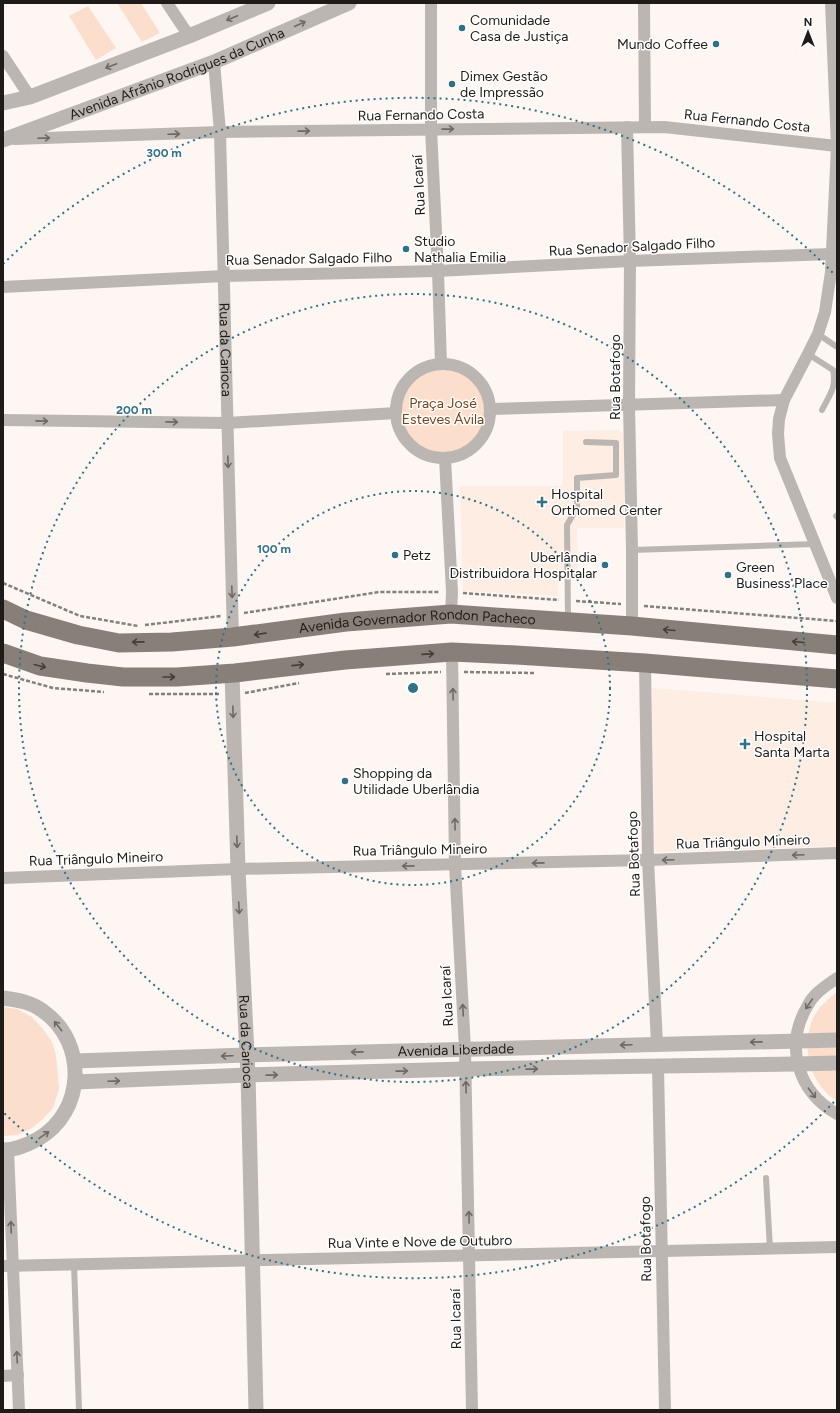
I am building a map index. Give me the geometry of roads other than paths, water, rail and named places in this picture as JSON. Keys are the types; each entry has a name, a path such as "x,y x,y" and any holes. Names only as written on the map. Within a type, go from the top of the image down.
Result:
{"main road":[{"name":"Avenida Governador Rondon Pacheco","path":"3,609 26,620 78,635 119,643 172,642 233,637 346,622 452,614 632,626 837,645"},
{"name":"Avenida Governador Rondon Pacheco","path":"3,654 40,666 124,677 177,677 232,673 345,660 452,652 645,663 837,679"}],"street":[{"path":"167,3 189,36"},
{"path":"3,103 30,97 189,36 268,3"},
{"name":"Avenida Afrânio Rodrigues da Cunha","path":"4,139 214,62 349,3"},
{"name":"Rua Icaraí","path":"431,3 431,129 441,364"},
{"path":"644,3 645,127"},
{"path":"831,3 837,146 829,291 825,312 818,334 784,400 779,419 778,434 780,458 837,598"},
{"path":"3,56 30,97"},
{"name":"Rua da Carioca","path":"214,62 220,132 233,637"},
{"name":"Rua Botafogo","path":"627,127 630,261 629,405 632,626"},
{"name":"Rua Fernando Costa","path":"4,139 220,132 664,127 837,146"},
{"name":"Rua Senador Salgado Filho","path":"3,287 224,276 438,271 630,261 831,254"},
{"path":"441,364 456,366 469,372 480,382 487,394 490,409 489,424 483,437 478,443 473,448 460,455 445,458 430,456 417,450 406,440 399,427 396,413 398,399 404,385 414,374 427,367 441,364"},
{"path":"490,409 784,400"},
{"path":"3,420 227,423 396,413"},
{"path":"445,458 452,614"},
{"name":"Rua Icaraí","path":"452,652 455,865 465,1049 472,1410"},
{"name":"Rua Botafogo","path":"645,663 648,860 657,1044"},
{"name":"Rua da Carioca","path":"232,673 238,869 248,1075 256,1410"},
{"name":"Rua Triângulo Mineiro","path":"3,878 238,869 455,865 837,854"},
{"path":"837,978 821,989 808,1004 799,1022 795,1042 798,1064 804,1081 813,1096 826,1108 837,1114"},
{"path":"3,998 25,1001 43,1011 58,1024 69,1041 75,1061 75,1082 70,1102 60,1120 46,1134 28,1145 6,1150 8,1266 18,1375 19,1410"},
{"name":"Avenida Liberdade","path":"75,1061 247,1055 837,1040"},
{"name":"Avenida Liberdade","path":"75,1082 248,1075 837,1063"},
{"name":"Rua Botafogo","path":"658,1067 665,1410"},
{"name":"Rua Vinte e Nove de Outubro","path":"8,1266 837,1247"},
{"path":"3,1376 18,1375"}],"lane":[{"path":"818,334 837,347"},
{"path":"808,354 832,370 835,378 834,386 822,410"},
{"path":"568,622 567,525 577,508 577,478 616,475 616,443 586,442"},
{"path":"632,550 815,544"},
{"path":"766,1178 770,1249"},
{"path":"74,1264 79,1410"}],"place":[{"name":"Comunidade Casa de Justiça","path":"462,28"},
{"name":"Mundo Coffee","path":"716,44"},
{"name":"Dimex Gestão de Impressão","path":"452,84"},
{"name":"Studio Nathalia Emilia","path":"406,249"},
{"name":"Hospital Orthomed Center","path":"542,502"},
{"name":"Petz","path":"395,555"},
{"name":"Uberlândia Distribuidora Hospitalar","path":"605,565"},
{"name":"Green Business Place","path":"728,575"},
{"name":"Hospital Santa Marta","path":"745,744"},
{"name":"Shopping da Utilidade Uberlândia","path":"345,781"}],"park label":[{"name":"Praça José Esteves Ávila","path":"443,412"}]}
